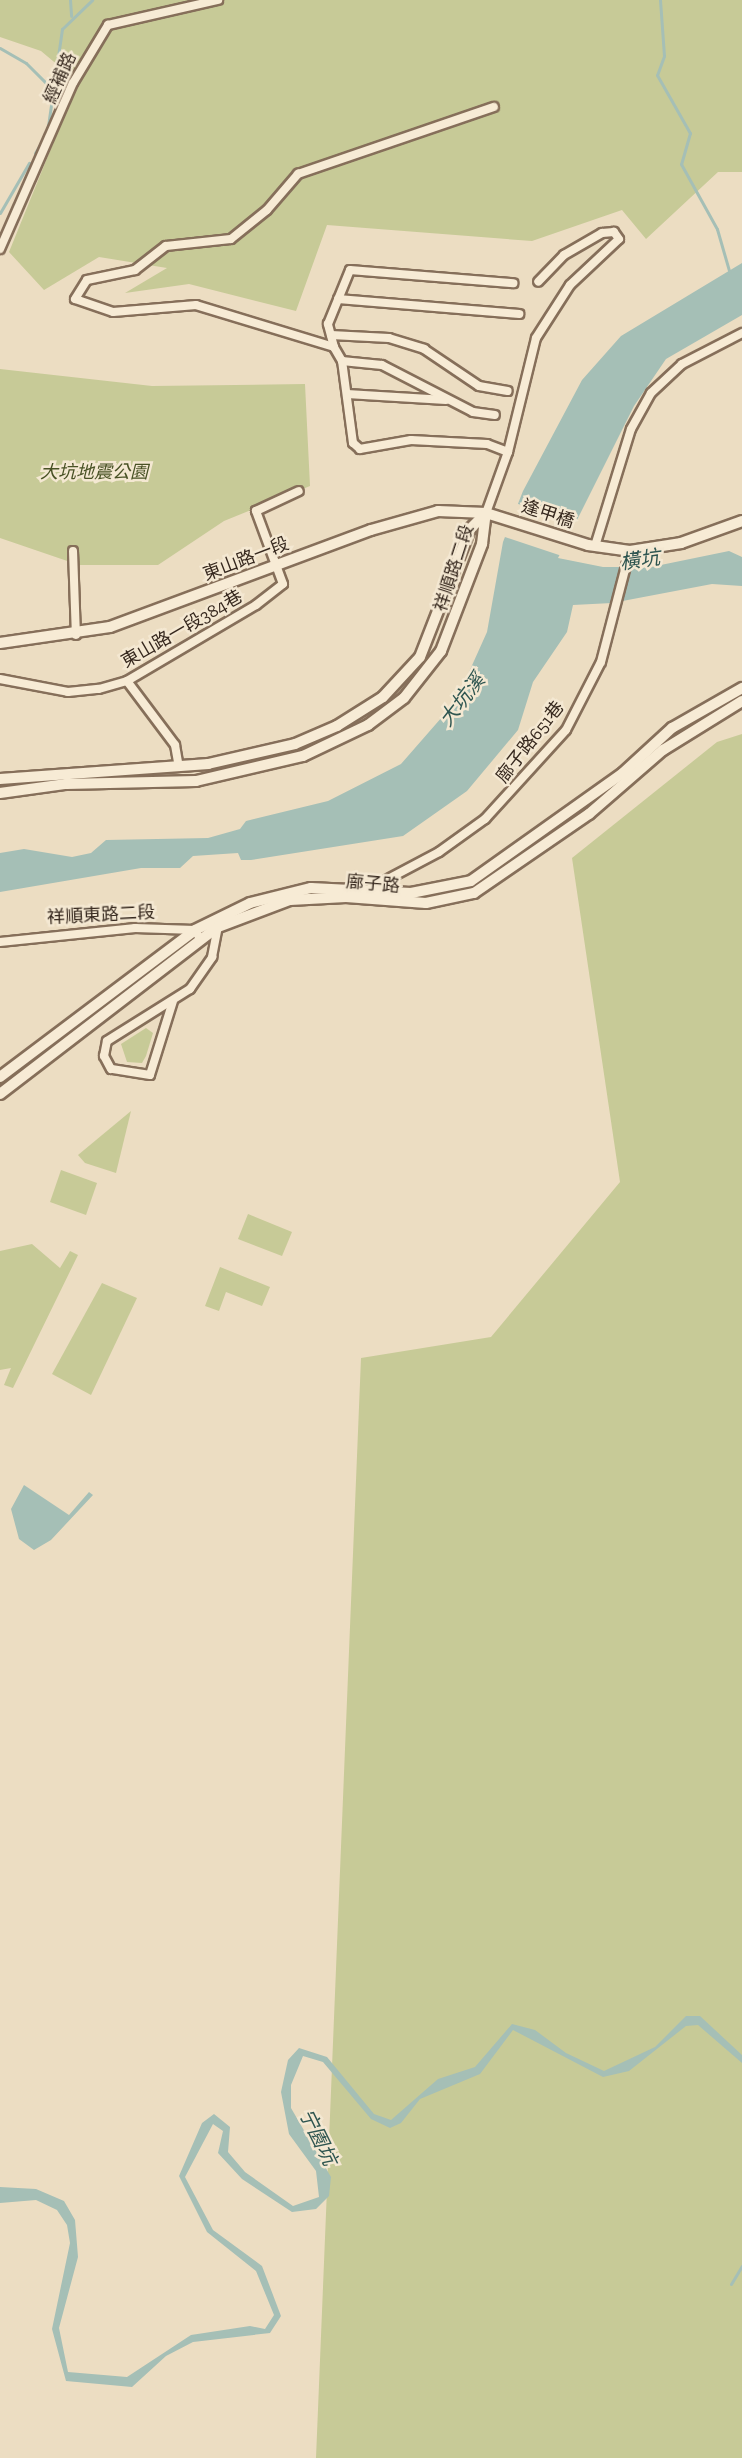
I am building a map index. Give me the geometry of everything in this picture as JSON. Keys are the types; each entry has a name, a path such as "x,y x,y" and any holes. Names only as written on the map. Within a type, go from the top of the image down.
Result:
{"main road":[{"name":"東山路一段","path":"0,643 76,636 418,515 486,513 504,517"},
{"name":"祥順路二段","path":"0,779 179,767 295,744 338,726 383,697 428,645 470,529 486,513"},
{"name":"祥順路二段","path":"0,793 66,784 196,781 303,756 368,725 397,704 441,651 482,544 486,513"},
{"name":"逢甲橋","path":"504,517 628,557 681,543 742,521"},
{"name":"廍子路","path":"0,1077 197,934 273,894 371,888 438,891 494,869 623,773 672,728 742,687"},
{"name":"廍子路","path":"215,923 290,900 346,897 426,903 474,893 589,814 663,750 742,701"},
{"name":"廍子路","path":"0,1094 197,934"}],"street":[{"name":"經補路","path":"0,249 73,82 108,25 218,0"},
{"path":"334,346 196,305 102,310 80,304 76,290 96,276 135,270 166,246 231,239 298,174 494,107"},
{"path":"486,513 508,452 536,338 570,285 619,239 614,232 602,233 564,255 538,282"},
{"path":"508,452 487,444 411,440 360,449 353,443 342,361 334,346 328,324 346,276 358,268 513,283"},
{"path":"338,299 519,314"},
{"path":"595,546 631,429 651,393 682,364 742,333"},
{"path":"331,335 389,338 424,349 479,386 508,391"},
{"path":"342,361 382,365 448,401 495,415"},
{"path":"347,394 448,401"},
{"path":"278,564 256,511 299,491"},
{"path":"73,551 76,636"},
{"name":"廍子路651巷","path":"371,888 439,852 517,789 575,713 601,662 616,612 628,557"},
{"name":"東山路一段384巷","path":"0,680 68,692 127,681 284,584 278,564"},
{"path":"127,681 175,745 179,767"},
{"path":"173,1001 150,1075 111,1069 104,1056 107,1041 190,989 212,957 215,923"},
{"name":"祥順東路二段","path":"0,942 80,930 197,934"}],"green space":[{"path":"0,0 742,0 742,172 718,172 646,239 622,210 532,241 327,225 296,311 189,284 125,293 167,268 99,257 44,290 9,252 78,82 41,51 0,37"},
{"name":"大坑地震公園","path":"0,369 152,386 305,384 310,486 224,521 158,565 79,565 0,538"},
{"path":"742,734 742,2458 316,2458 361,1358 491,1337 620,1182 572,858 717,742"},
{"path":"146,1028 153,1033 146,1056 142,1063 127,1062 121,1044"},
{"path":"131,1111 116,1173 85,1163 78,1155"},
{"path":"61,1170 97,1183 86,1215 50,1202"},
{"path":"248,1214 292,1232 282,1256 238,1239"},
{"path":"32,1244 60,1268 70,1251 78,1255 13,1388 4,1385 11,1368 0,1370 0,1251"},
{"path":"220,1267 270,1287 262,1306 226,1292 219,1311 205,1306"},
{"path":"102,1283 137,1298 91,1395 52,1374"}],"water":[{"name":"大坑溪","path":"742,263 742,315 666,359 634,406 558,558 603,567 651,567 729,551 742,557 742,586 712,584 612,603 573,605 567,632 533,682 518,730 467,791 403,836 251,860 241,860 238,853 193,856 180,868 141,868 0,892 0,853 24,849 72,857 91,853 106,840 208,838 240,829 246,821 328,801 401,764 456,701 487,632 503,542 523,491 582,380 621,336"},
{"path":"24,1485 69,1515 89,1492 93,1495 51,1540 34,1550 19,1539 11,1509"},
{"path":"686,2016 700,2016 742,2055 742,2063 698,2025 686,2026 629,2071 603,2077 513,2030 480,2074 420,2099 401,2123 390,2128 371,2119 323,2062 303,2056 291,2085 291,2108 331,2177 329,2196 316,2209 292,2212 242,2179 218,2153 223,2131 213,2124 185,2177 213,2230 262,2266 281,2316 270,2333 193,2342 166,2356 132,2387 66,2381 52,2329 70,2243 67,2225 57,2210 36,2200 0,2203 0,2187 36,2189 64,2201 75,2220 78,2257 59,2328 68,2372 127,2377 191,2335 250,2326 265,2329 274,2315 256,2271 207,2232 179,2176 202,2123 214,2114 230,2127 228,2152 245,2172 293,2206 319,2197 316,2171 289,2134 281,2092 288,2060 299,2048 327,2057 374,2114 391,2120 438,2079 475,2067 512,2024 535,2030 566,2053 604,2071 655,2047"}],"pier":[{"path":"515,503 579,523 562,556 502,536"}],"waterway":[{"path":"70,0 71,16"},
{"path":"35,153 47,133 62,29 92,0"},
{"path":"660,0 664,56 657,75 690,133 681,164 717,229 730,274"},
{"path":"0,48 26,63 53,90"},
{"path":"0,213 29,163"},
{"path":"731,2284 742,2266"}],"water label":[{"name":"橫坑","path":"640,560"},
{"name":"宁園坑","path":"318,2137"}]}
